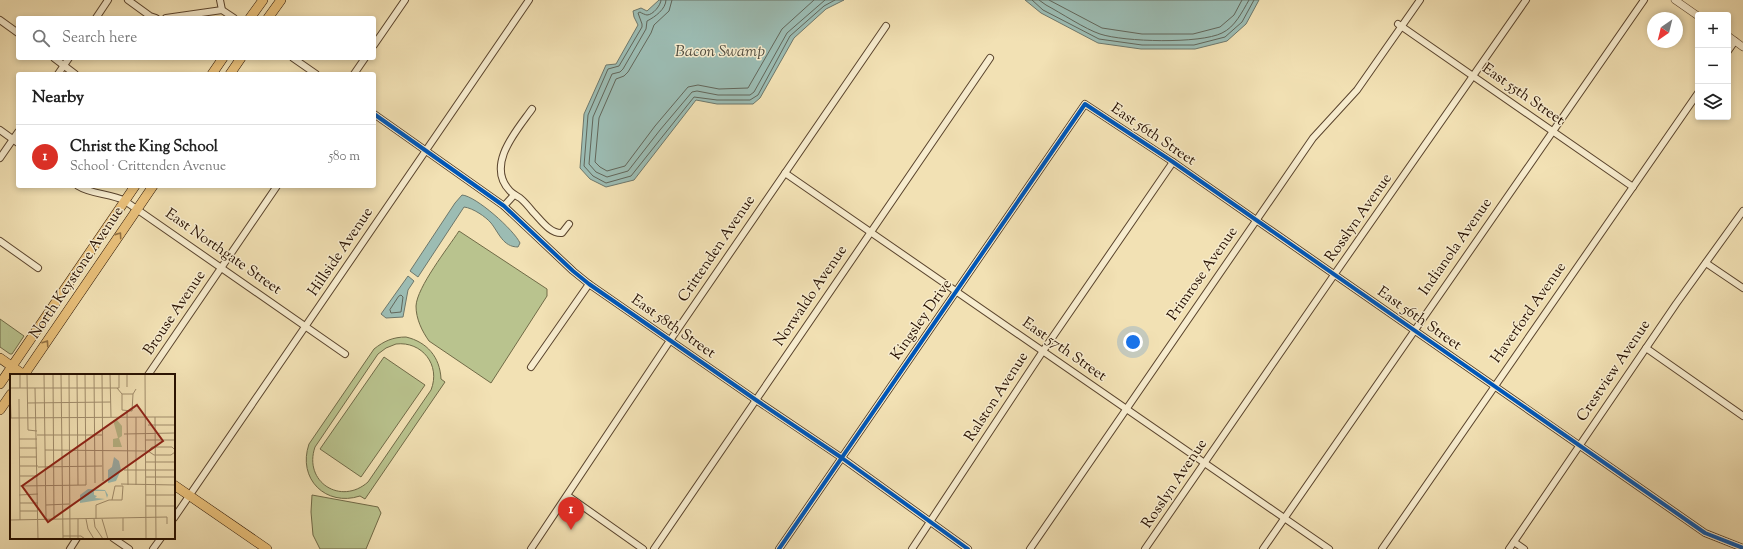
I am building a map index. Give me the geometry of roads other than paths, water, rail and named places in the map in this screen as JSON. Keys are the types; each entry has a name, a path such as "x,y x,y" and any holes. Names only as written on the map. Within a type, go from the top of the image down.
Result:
{"main road":[{"path":"251,16 263,0"},
{"path":"269,16 281,0"},
{"path":"213,72 222,60"},
{"path":"231,72 240,60"},
{"name":"North Keystone Avenue","path":"0,384 134,188"},
{"name":"North Keystone Avenue","path":"25,374 152,188"},
{"path":"0,358 22,374"},
{"path":"0,410 10,395"},
{"path":"175,486 267,549"}],"street":[{"path":"97,16 108,0"},
{"path":"128,0 150,16"},
{"path":"220,0 222,10"},
{"path":"376,42 405,0"},
{"name":"Hillside Avenue","path":"175,517 529,0"},
{"name":"Primrose Avenue","path":"1030,549 1314,138 1357,90 1400,25 1420,0"},
{"name":"Rosslyn Avenue","path":"1145,549 1334,274 1526,0"},
{"name":"Indianola Avenue","path":"1263,549 1413,330 1644,0"},
{"path":"1675,0 1695,14"},
{"path":"180,16 222,10 231,16"},
{"path":"0,20 16,32"},
{"name":"East 55th Street","path":"1400,25 1633,187"},
{"name":"Crittenden Avenue","path":"531,549 568,496 671,340 886,26"},
{"path":"1731,38 1743,46"},
{"path":"1730,48 1735,41"},
{"name":"Norwaldo Avenue","path":"654,549 990,58"},
{"path":"57,60 73,72"},
{"path":"59,72 68,60"},
{"path":"296,60 313,72"},
{"path":"355,72 364,60"},
{"name":"Haverford Avenue","path":"1382,549 1695,97"},
{"name":"East 56th Street","path":"1085,104 1173,162 1705,533 1743,548"},
{"name":"Kingsley Drive","path":"779,549 1085,104"},
{"path":"532,109 507,144 502,157 501,168 504,181 509,190 520,198 546,226 562,233 569,224"},
{"name":"East 58th Street","path":"376,115 504,206 589,284 842,458 929,523 968,549"},
{"path":"0,130 15,141 0,158"},
{"name":"Ralston Avenue","path":"912,549 1043,351 1173,162"},
{"name":"East 57th Street","path":"786,173 1328,549"},
{"name":"East Northgate Street","path":"82,188 88,191 117,197 138,209 345,354"},
{"name":"Brouse Avenue","path":"149,374 276,188"},
{"path":"504,206 514,195"},
{"name":"Crestview Avenue","path":"1509,549 1579,445 1743,210"},
{"path":"0,241 38,268"},
{"path":"1706,263 1743,288"},
{"path":"531,367 589,284"},
{"path":"1646,348 1743,416"},
{"path":"568,496 643,549"},
{"path":"70,549 76,539"},
{"path":"114,539 129,549"},
{"path":"153,549 160,539"},
{"path":"1514,542 1524,549"}],"water":[{"name":"Bacon Swamp","path":"659,0 844,0 826,9 794,38 760,98 753,104 717,104 696,100 634,180 606,187 590,179 580,168 584,114 606,65 616,64 638,25 633,11 641,8 647,11"},
{"path":"1025,0 1259,0 1246,24 1227,41 1195,49 1141,49 1098,43 1041,13"},
{"path":"462,195 476,201 503,222 520,243 518,247 509,245 505,242 491,223 483,216 464,207 418,277 410,271 455,203"},
{"path":"408,276 414,281 408,290 403,317 386,318 381,314"}],"place":[{"name":"Christ the King School","path":"571,530"}]}
